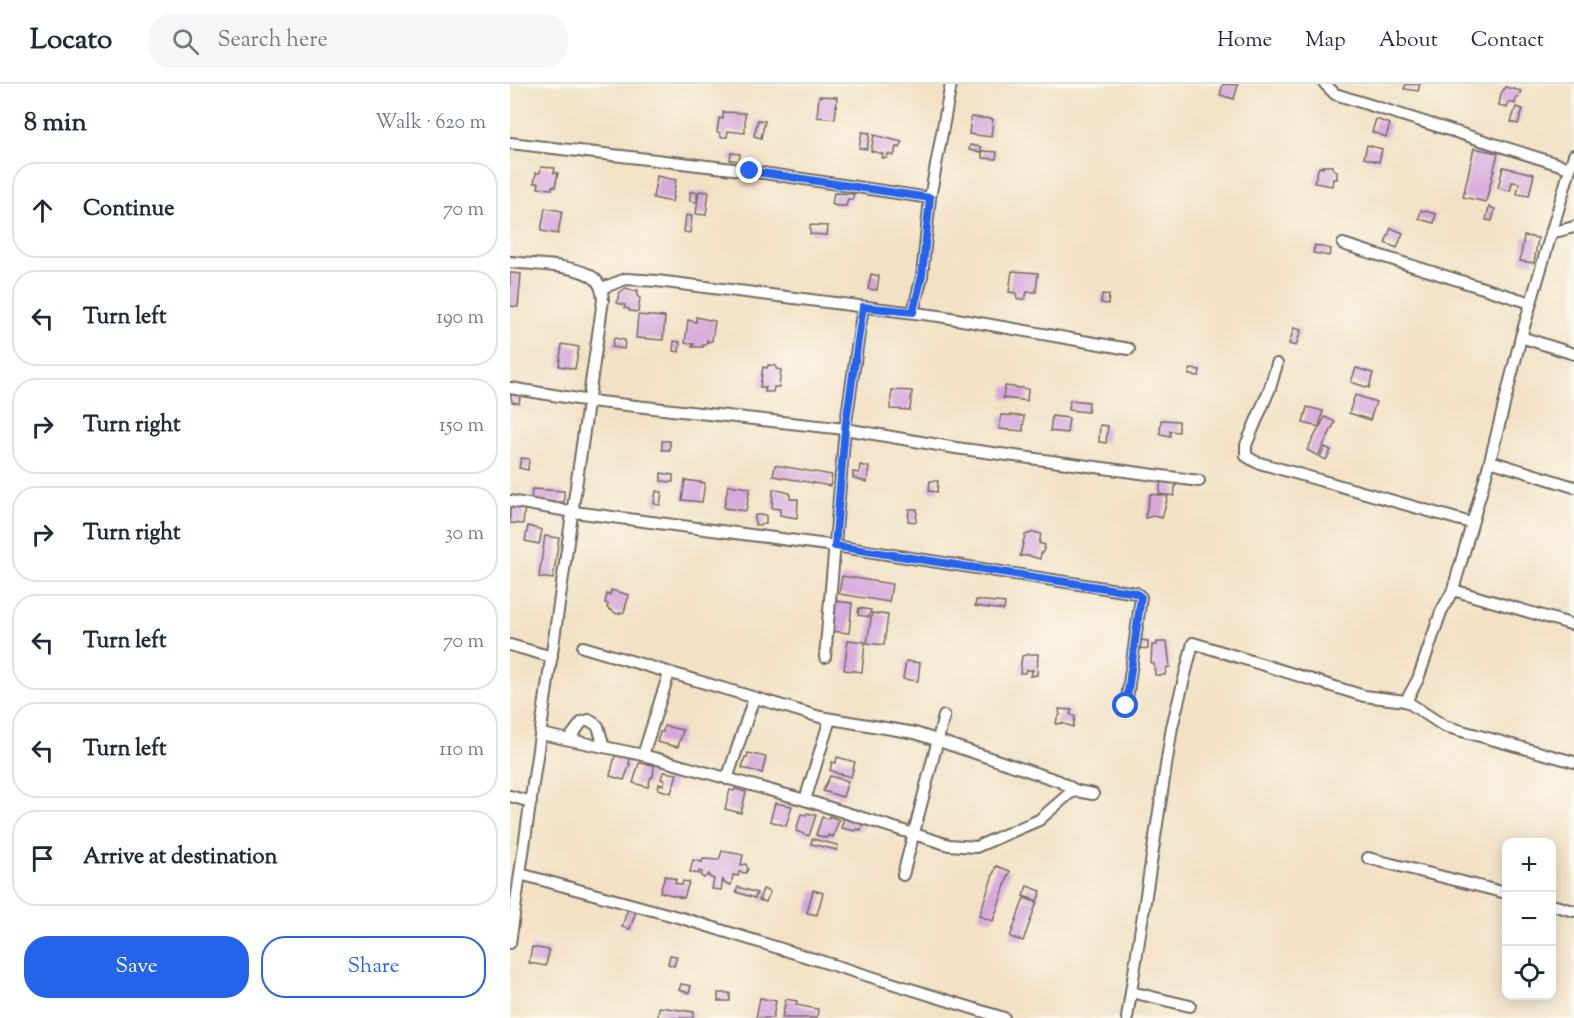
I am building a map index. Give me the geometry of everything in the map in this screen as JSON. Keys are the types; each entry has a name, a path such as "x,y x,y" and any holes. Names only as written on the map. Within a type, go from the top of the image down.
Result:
{"street":[{"path":"913,312 922,276 930,198 951,84"},
{"path":"1325,84 1335,94 1570,168"},
{"path":"510,143 750,171 930,198"},
{"path":"1406,701 1418,679 1442,612 1453,590 1490,461 1521,337 1574,155"},
{"path":"1551,233 1574,227"},
{"path":"1343,244 1531,303"},
{"path":"510,262 574,270 587,274 602,288 603,300 510,943"},
{"path":"602,288 626,279 657,281 913,312 1129,349"},
{"path":"825,657 845,429 863,307"},
{"path":"1521,337 1574,354"},
{"path":"1277,364 1270,388 1246,445 1246,456 1256,462 1471,523"},
{"path":"510,388 590,401 845,429 956,448 1199,481"},
{"path":"1490,461 1574,487"},
{"path":"510,501 574,512 835,546 1136,593 1141,597 1126,706"},
{"path":"1453,590 1574,625"},
{"path":"1127,1018 1172,727 1193,643 1364,696 1406,701 1444,726 1574,762"},
{"path":"510,645 552,657"},
{"path":"583,647 830,719 915,734 1059,782 1077,791 1093,794"},
{"path":"643,755 669,673"},
{"path":"727,779 754,698"},
{"path":"903,874 944,716"},
{"path":"805,800 830,719"},
{"path":"569,739 582,723 589,720 598,726 604,747"},
{"path":"541,734 643,755 805,800 949,845 976,847 1039,820 1070,794 1077,791"},
{"path":"510,796 531,802"},
{"path":"1368,858 1502,892"},
{"path":"520,874 685,919 1004,1018"},
{"path":"1556,906 1574,911"},
{"path":"1131,992 1190,1006"}],"building":[{"path":"1223,84 1238,85 1234,99 1220,95"},
{"path":"1406,84 1420,84 1418,91 1404,89"},
{"path":"1505,87 1521,91 1518,98 1516,97 1515,104 1509,102 1507,108 1499,105"},
{"path":"819,96 837,97 835,119 817,117"},
{"path":"1516,107 1523,109 1518,124 1511,122"},
{"path":"723,112 745,113 745,133 728,131 727,137 721,137 717,132 719,118 723,119"},
{"path":"971,117 993,119 991,137 969,134"},
{"path":"1376,119 1390,124 1386,137 1372,132"},
{"path":"758,120 765,121 761,138 754,136"},
{"path":"862,132 870,133 867,149 859,148"},
{"path":"874,135 902,142 900,148 896,147 894,156 888,154 887,158 882,158 883,154 871,151"},
{"path":"970,145 981,147 981,152 969,150"},
{"path":"1367,145 1382,149 1379,162 1364,158"},
{"path":"1474,148 1498,153 1486,202 1463,197"},
{"path":"982,151 997,152 996,159 982,158"},
{"path":"731,153 740,154 739,161 730,160"},
{"path":"1322,166 1332,166 1337,171 1337,179 1333,179 1332,186 1314,183 1319,167 1323,168"},
{"path":"541,167 555,168 554,173 558,173 555,187 552,186 552,189 538,188 539,183 534,183 536,173 540,173"},
{"path":"1503,167 1534,174 1529,196 1517,194 1519,183 1512,182 1510,191 1498,188"},
{"path":"657,176 676,180 672,202 653,198"},
{"path":"699,191 709,192 706,215 696,214"},
{"path":"690,192 697,192 697,202 690,201"},
{"path":"834,193 854,194 852,200 848,199 846,206 836,206 832,204"},
{"path":"1489,207 1495,209 1492,221 1486,220"},
{"path":"545,208 562,211 558,234 541,231"},
{"path":"1421,210 1436,214 1434,223 1419,219"},
{"path":"686,215 692,216 690,233 684,232"},
{"path":"810,225 828,226 827,235 810,234"},
{"path":"1391,228 1403,233 1397,248 1385,243"},
{"path":"1524,236 1538,238 1534,263 1520,261"},
{"path":"1315,245 1331,249 1329,256 1313,253"},
{"path":"1012,271 1038,273 1036,292 1027,292 1025,299 1017,299 1016,293 1009,292"},
{"path":"510,273 521,274 518,307 510,306"},
{"path":"871,274 879,276 877,290 868,289"},
{"path":"626,288 638,290 637,296 640,298 638,312 629,311 625,305 617,303 619,293"},
{"path":"1102,294 1109,295 1108,304 1101,303"},
{"path":"638,315 665,317 663,340 636,338"},
{"path":"696,317 715,321 712,341 708,342 707,339 703,347 692,347 694,344 685,343 688,320 696,322"},
{"path":"1294,328 1301,330 1296,346 1289,344"},
{"path":"614,338 625,340 624,349 612,347"},
{"path":"674,341 680,342 679,352 673,351"},
{"path":"562,344 579,347 575,369 559,366"},
{"path":"768,365 776,366 776,369 781,370 779,387 774,387 773,392 765,392 766,387 760,387 763,367 767,368"},
{"path":"1356,368 1373,373 1369,388 1351,382"},
{"path":"1190,369 1200,370 1199,376 1189,375"},
{"path":"1005,386 1028,389 1027,401 1003,398"},
{"path":"510,389 521,391 519,403 512,402"},
{"path":"892,390 912,391 910,410 890,409"},
{"path":"1355,395 1376,402 1370,420 1349,413"},
{"path":"1070,400 1089,402 1088,412 1069,410"},
{"path":"1307,407 1323,411 1319,427 1303,423"},
{"path":"1001,415 1024,416 1023,431 999,429"},
{"path":"1052,416 1069,418 1067,433 1050,431"},
{"path":"1325,417 1335,422 1318,456 1307,450"},
{"path":"1161,420 1179,421 1179,432 1170,431 1170,436 1160,434"},
{"path":"1100,425 1108,426 1106,443 1099,442"},
{"path":"662,441 670,441 670,450 662,450"},
{"path":"1325,447 1331,450 1326,460 1320,457"},
{"path":"521,458 529,459 528,470 519,468"},
{"path":"775,465 832,475 830,486 773,476"},
{"path":"860,465 869,467 867,482 853,478 853,472 859,473"},
{"path":"661,473 673,475 673,482 661,481"},
{"path":"685,480 705,483 702,502 682,500"},
{"path":"1161,480 1176,482 1174,496 1159,494"},
{"path":"930,481 938,481 937,492 929,491"},
{"path":"728,485 750,488 746,511 724,508"},
{"path":"532,489 564,491 564,502 531,501"},
{"path":"773,489 790,493 790,499 798,499 797,518 780,515 780,509 772,508"},
{"path":"656,491 662,492 660,505 654,504"},
{"path":"1150,494 1168,496 1162,518 1153,516 1145,518"},
{"path":"510,505 525,506 523,524 510,523"},
{"path":"909,509 917,509 916,522 908,521"},
{"path":"755,515 766,515 766,524 755,525"},
{"path":"528,526 542,530 539,544 525,541"},
{"path":"1034,532 1041,534 1039,543 1045,545 1040,559 1020,556 1025,535"},
{"path":"545,536 559,538 553,579 539,577"},
{"path":"842,576 892,584 889,602 839,594"},
{"path":"611,590 629,595 624,612 617,614 607,608 608,604 605,603 607,594 610,595"},
{"path":"976,600 1005,603 1004,610 975,606"},
{"path":"834,601 852,603 849,633 831,631"},
{"path":"859,608 871,610 869,617 858,615"},
{"path":"872,613 888,615 884,645 867,643"},
{"path":"848,640 865,642 862,672 844,670"},
{"path":"1140,640 1148,641 1148,649 1140,648"},
{"path":"1157,642 1167,642 1170,667 1167,667 1165,675 1155,675 1154,664 1151,663 1152,645 1157,645"},
{"path":"1038,654 1037,675 1030,676 1033,670 1020,673 1022,656"},
{"path":"906,661 920,663 918,681 903,679"},
{"path":"1059,709 1072,710 1070,714 1075,717 1073,727 1062,723 1056,724 1060,715"},
{"path":"664,726 683,730 678,747 657,742"},
{"path":"748,753 766,757 762,773 742,768"},
{"path":"615,756 630,758 624,780 610,776"},
{"path":"837,757 855,762 851,777 830,770 832,762 836,763"},
{"path":"639,763 654,765 653,777 648,787 633,783"},
{"path":"663,772 677,774 671,793 658,789 659,784 663,785 665,781 661,779"},
{"path":"830,776 848,781 843,797 823,791"},
{"path":"730,790 746,792 741,813 725,809"},
{"path":"775,803 792,806 786,826 770,821"},
{"path":"807,813 816,815 809,836 796,831 801,814 806,815"},
{"path":"845,815 863,822 861,830 841,828"},
{"path":"829,816 839,820 833,837 816,835 822,817 828,819"},
{"path":"812,839 838,845 837,850 811,844"},
{"path":"722,851 743,855 741,865 746,864 748,869 746,873 739,872 738,876 733,875 731,885 724,883 723,879 721,890 712,889 714,879 709,877 709,874 704,878 701,876 702,872 699,871 699,874 690,872 693,860 702,862 703,859 719,860"},
{"path":"996,866 1010,871 993,921 979,916"},
{"path":"665,876 676,879 675,883 682,885 683,881 689,882 684,898 660,892"},
{"path":"1027,886 1041,891 1037,901 1023,896"},
{"path":"738,887 757,893 755,898 736,892"},
{"path":"763,889 770,892 766,902 759,900"},
{"path":"813,890 823,893 817,915 807,913"},
{"path":"1024,898 1037,902 1023,941 1010,937"},
{"path":"628,908 636,911 630,929 622,927"},
{"path":"532,947 549,950 546,966 529,963"},
{"path":"670,955 677,956 674,966 668,964"},
{"path":"681,984 691,986 689,993 679,990"},
{"path":"718,993 730,993 730,1001 718,1001"},
{"path":"760,998 776,1001 773,1018 756,1018"},
{"path":"786,999 797,1001 796,1005 818,1009 817,1018 782,1018"},
{"path":"659,1007 694,1012 693,1018 658,1018"}],"route":[{"path":"750,171 930,198 922,276 913,312 863,307 845,429 835,546 1104,590 1136,593 1141,597 1126,706"}]}
